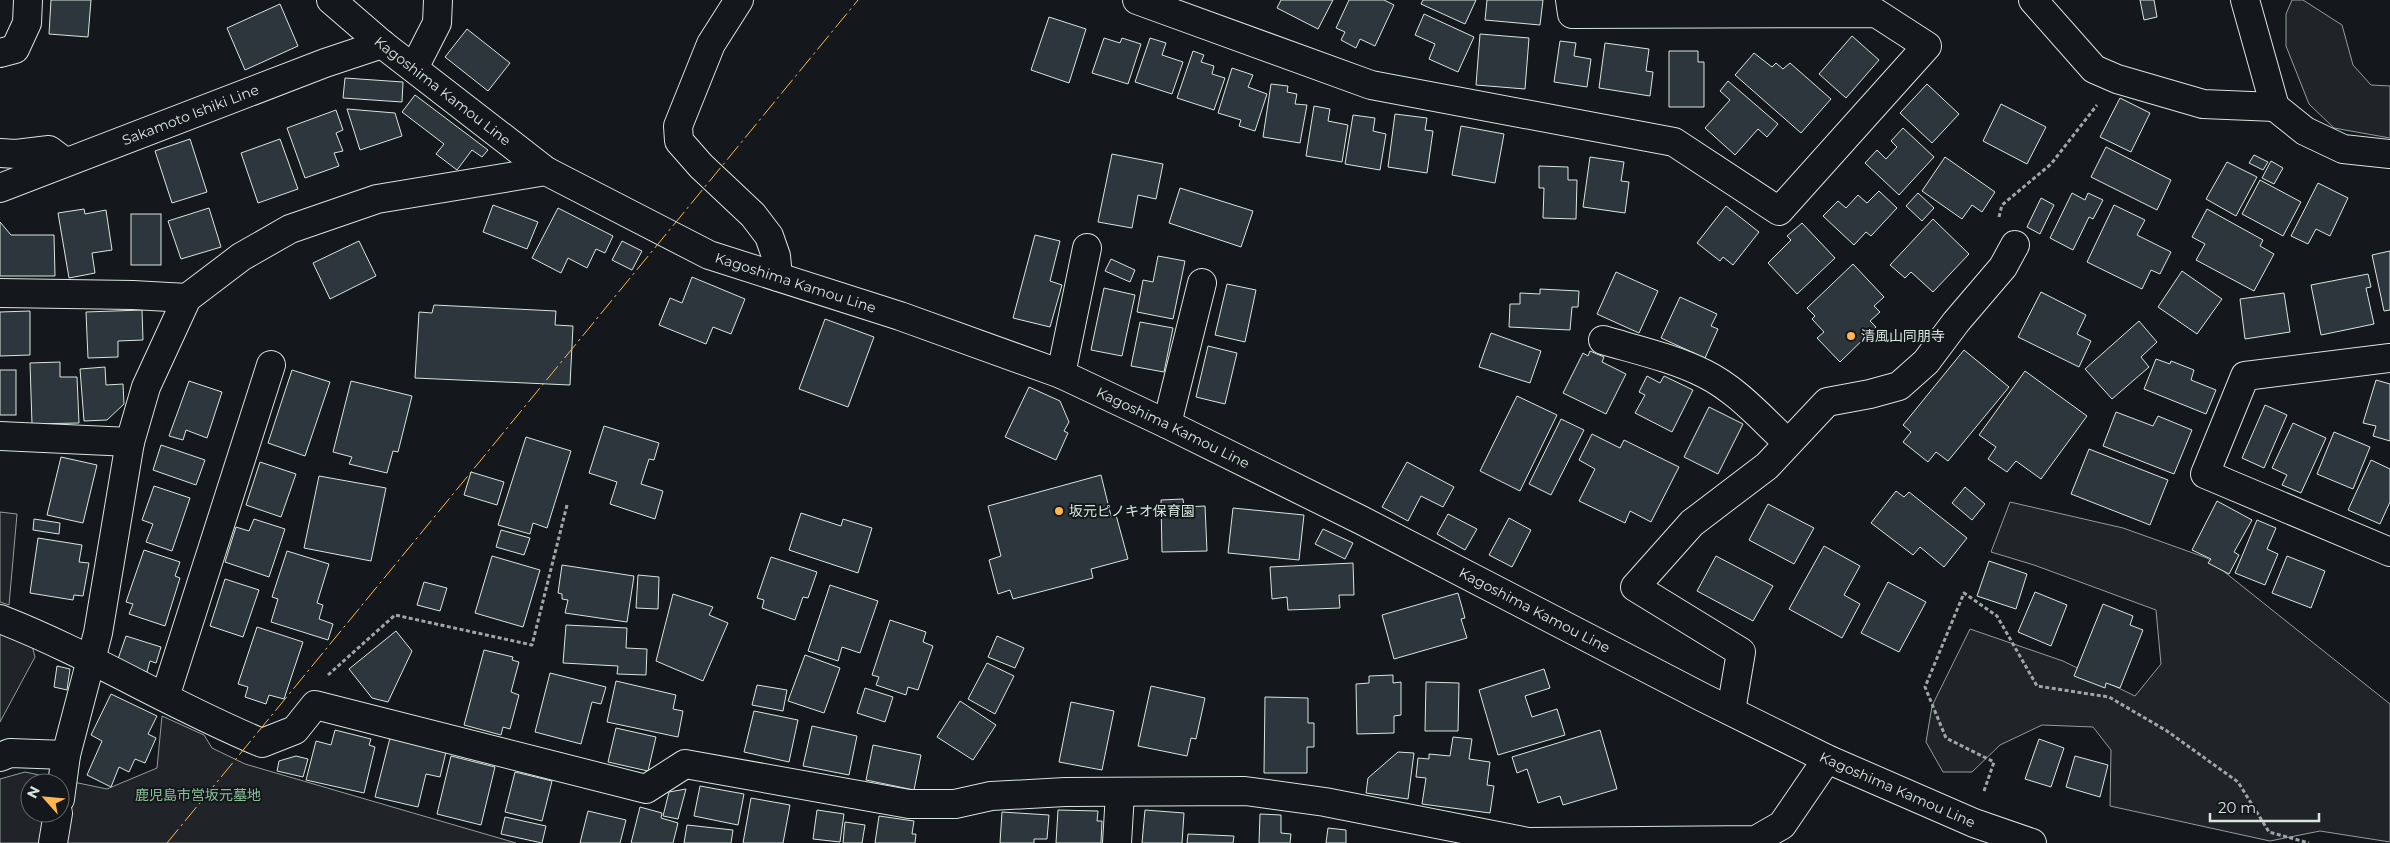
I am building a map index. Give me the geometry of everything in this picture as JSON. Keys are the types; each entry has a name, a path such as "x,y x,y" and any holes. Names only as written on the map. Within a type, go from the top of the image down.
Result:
{"street":[{"path":"0,53 15,49 27,23 28,0"},
{"name":"Kagoshima Kamou Line","path":"331,0 382,44 546,170 709,255 900,316 1061,374 1361,520 1731,712 1827,759 1974,823 2032,843"},
{"path":"414,68 437,23 438,0"},
{"path":"739,0 711,44 678,126 679,141 702,166 754,215 769,236 776,256 778,277"},
{"path":"1137,0 1371,85 1674,142 1779,211 1927,46 1876,14 1572,14 1570,0"},
{"path":"2033,0 2094,69 2118,79 2203,104 2275,107"},
{"path":"2245,0 2275,107 2305,132 2344,149 2390,154"},
{"name":"Sakamoto Ishiki Line","path":"0,188 325,63 382,44"},
{"path":"0,153 16,154 49,150 65,162"},
{"path":"64,773 66,755 98,633 130,442 146,387 187,298 241,257 290,229 377,199 546,170"},
{"path":"1731,712 1741,652 1635,587 1692,523 1767,466 1787,442 1827,402 1899,386 1926,362 1956,322 2003,267 2015,245"},
{"path":"1061,374 1087,248"},
{"path":"1167,424 1202,283"},
{"path":"0,293 133,295 187,298"},
{"path":"1603,340 1666,359 1705,374 1733,392 1787,442"},
{"path":"2390,358 2245,376 2205,474 2390,552"},
{"path":"165,697 271,365"},
{"path":"0,436 130,442"},
{"path":"0,619 51,639 218,725 262,743 295,730 315,705 646,789 686,764 909,804 956,804 991,796 1065,792 1245,791 1325,802 1528,842 1756,840 1782,825 1827,759"},
{"path":"0,757 10,753 66,755"},
{"path":"1117,843 1120,793"},
{"path":"53,843 56,823"}],"path":[{"path":"2015,245 1998,218 2002,205 2051,164 2118,79"},
{"path":"315,705 328,674 396,615 532,645 567,505"},
{"path":"1974,823 1994,762 1946,738 1925,687 1964,593 1997,616 2037,686 2109,697 2167,731 2238,782 2269,832 2309,843"}],"green space":[{"path":"2292,0 2303,0 2342,25 2353,65 2371,85 2390,86 2390,138 2334,128 2309,104 2286,46 2286,14"},
{"path":"2010,502 2123,528 2207,558 2390,704 2390,842 2320,831 2270,841 2110,806 2111,750 2093,727 2042,725 2000,745 1972,772 1943,772 1926,742 1932,706 1970,629 2063,661 2135,696 2161,664 2156,610 2034,565 1991,552"},
{"path":"0,512 17,514 9,605 0,602"},
{"path":"0,627 30,638 35,657 0,722"},
{"name":"鹿児島市営坂元墓地","path":"162,716 204,735 212,748 245,764 516,843 0,843 0,779 20,773 20,823 70,823 70,781 107,789 157,768"}],"building":[{"path":"51,0 91,0 88,37 49,34"},
{"path":"1281,0 1333,0 1318,29 1277,8"},
{"path":"1349,0 1384,0 1394,5 1375,46 1360,39 1356,48 1341,40 1345,32 1336,28"},
{"path":"1423,0 1476,0 1465,24 1421,4"},
{"path":"1487,0 1543,0 1540,25 1485,20"},
{"path":"2140,0 2154,0 2157,17 2144,20"},
{"path":"280,4 298,46 245,70 227,28"},
{"path":"1424,14 1474,37 1458,72 1429,59 1435,44 1415,35"},
{"path":"1049,17 1086,29 1069,83 1031,70"},
{"path":"467,29 510,63 488,91 445,57"},
{"path":"1480,34 1529,38 1525,89 1476,85"},
{"path":"1852,36 1879,60 1846,98 1819,74"},
{"path":"1104,38 1120,43 1122,38 1141,44 1128,84 1092,73"},
{"path":"1150,38 1166,43 1162,55 1183,62 1172,94 1135,82"},
{"path":"1560,41 1576,43 1574,56 1591,59 1587,87 1554,82"},
{"path":"1605,43 1649,49 1646,71 1653,72 1650,96 1599,88"},
{"path":"1193,51 1204,55 1201,62 1214,66 1212,74 1225,78 1214,110 1177,98"},
{"path":"1669,51 1698,51 1698,62 1704,62 1704,107 1669,107"},
{"path":"1754,53 1772,67 1776,63 1783,69 1790,63 1831,99 1801,133 1735,75"},
{"path":"1232,68 1253,75 1248,87 1267,94 1255,131 1239,126 1241,120 1218,113"},
{"path":"345,78 403,82 402,102 343,98"},
{"path":"1728,81 1778,124 1767,137 1758,129 1735,155 1705,128 1730,100 1720,91"},
{"path":"1271,84 1288,86 1287,92 1297,94 1295,104 1307,105 1300,143 1263,137"},
{"path":"1927,84 1959,114 1932,143 1900,113"},
{"path":"415,95 488,150 482,157 472,150 457,170 436,154 444,144 402,112"},
{"path":"2120,98 2150,113 2131,152 2100,137"},
{"path":"2001,104 2046,127 2027,164 1983,141"},
{"path":"1314,106 1330,109 1328,121 1348,125 1342,162 1306,156"},
{"path":"347,109 395,113 402,136 360,150"},
{"path":"336,110 343,130 336,133 343,151 334,153 339,166 305,178 287,128"},
{"path":"1395,114 1427,118 1425,130 1433,131 1427,173 1388,167"},
{"path":"1353,115 1375,118 1373,131 1386,134 1380,170 1345,164"},
{"path":"1461,126 1504,134 1495,183 1452,175"},
{"path":"1903,128 1934,157 1899,195 1865,163 1877,150 1886,159 1897,147 1891,141"},
{"path":"190,139 207,192 172,203 155,151"},
{"path":"280,139 298,189 258,203 241,153"},
{"path":"2106,147 2171,180 2157,210 2091,177"},
{"path":"1112,154 1163,164 1156,199 1138,195 1132,228 1098,222"},
{"path":"2254,155 2268,162 2263,170 2249,163"},
{"path":"1590,157 1624,162 1621,181 1629,182 1625,213 1583,207"},
{"path":"1945,157 1995,192 1982,212 1972,205 1962,219 1922,191"},
{"path":"2271,161 2283,168 2274,184 2262,178"},
{"path":"2227,162 2257,177 2236,216 2206,199"},
{"path":"1539,166 1568,167 1568,180 1577,180 1576,219 1543,218 1544,188 1539,188"},
{"path":"2260,180 2301,202 2283,236 2242,214"},
{"path":"2318,183 2348,198 2330,236 2316,229 2308,244 2291,236"},
{"path":"1180,188 1253,211 1241,247 1169,223"},
{"path":"1879,191 1897,208 1871,236 1866,232 1854,245 1823,216 1838,201 1846,208 1858,195 1867,203"},
{"path":"1918,193 1934,208 1922,221 1906,206"},
{"path":"2072,193 2085,200 2088,193 2103,200 2093,219 2089,217 2073,250 2050,238"},
{"path":"2041,198 2054,205 2040,234 2027,227"},
{"path":"493,205 538,222 527,249 483,232"},
{"path":"2114,205 2145,220 2137,235 2171,252 2160,274 2151,270 2142,289 2087,262"},
{"path":"1726,206 1759,232 1733,265 1723,257 1720,261 1697,243"},
{"path":"209,208 221,247 181,259 168,221"},
{"path":"558,208 613,236 605,253 596,249 587,268 568,258 561,273 532,258"},
{"path":"84,209 85,214 106,210 112,250 92,253 95,273 69,278 58,213"},
{"path":"2207,209 2263,240 2260,246 2274,254 2254,291 2196,260 2205,244 2192,237"},
{"path":"131,214 161,214 161,265 131,265"},
{"path":"1933,219 1969,254 1933,292 1911,272 1905,278 1890,265"},
{"path":"0,222 11,235 54,235 55,276 0,276"},
{"path":"1802,223 1835,258 1797,294 1768,263 1791,240 1787,236"},
{"path":"1035,235 1060,241 1050,281 1062,285 1050,327 1013,318"},
{"path":"359,241 376,276 330,299 313,263"},
{"path":"622,241 642,251 632,270 612,260"},
{"path":"2390,251 2390,310 2384,311 2372,255"},
{"path":"1158,256 1185,261 1173,319 1137,312 1143,280 1153,282"},
{"path":"1111,259 1135,270 1130,282 1105,271"},
{"path":"1853,264 1884,297 1874,306 1880,312 1870,321 1876,327 1840,362 1817,338 1824,332 1812,319 1815,316 1807,308"},
{"path":"2182,271 2222,299 2197,334 2158,307"},
{"path":"1616,272 1658,291 1639,333 1597,314"},
{"path":"2368,274 2371,287 2366,288 2374,324 2321,335 2311,285"},
{"path":"692,277 745,299 731,334 713,327 706,344 659,325 670,298 682,303"},
{"path":"1227,284 1256,290 1245,342 1215,335"},
{"path":"1104,288 1135,295 1122,356 1091,350"},
{"path":"1540,289 1579,291 1578,307 1572,307 1570,330 1509,327 1510,304 1520,304 1520,293 1540,294"},
{"path":"2041,292 2086,315 2077,334 2091,341 2079,367 2018,337"},
{"path":"2284,293 2290,332 2245,339 2240,299"},
{"path":"1680,297 1717,314 1711,326 1718,329 1705,358 1661,338"},
{"path":"434,305 556,311 555,325 573,326 570,385 415,378 419,312 432,313"},
{"path":"142,310 143,340 118,341 118,357 88,358 86,312"},
{"path":"30,311 30,355 0,356 0,312"},
{"path":"825,319 874,337 848,407 799,389"},
{"path":"2139,321 2157,342 2141,357 2149,367 2112,399 2085,369"},
{"path":"1140,322 1173,328 1164,372 1131,366"},
{"path":"1491,333 1541,351 1530,383 1479,367"},
{"path":"1208,346 1237,353 1225,404 1196,397"},
{"path":"1964,350 2009,387 1948,461 1936,452 1928,462 1903,442 1911,432 1903,425"},
{"path":"1590,351 1604,357 1602,362 1626,374 1606,414 1563,393 1583,353 1588,356"},
{"path":"2156,359 2170,364 2171,361 2194,370 2191,380 2216,390 2206,414 2144,389"},
{"path":"60,362 60,377 77,377 79,423 32,424 30,363"},
{"path":"105,367 106,385 123,384 124,404 107,420 84,421 80,369"},
{"path":"0,370 16,370 16,415 0,415"},
{"path":"292,370 330,382 305,456 268,443"},
{"path":"2025,371 2087,416 2041,479 2016,461 2007,472 1988,459 1996,447 1979,435"},
{"path":"1647,376 1660,383 1664,376 1693,390 1672,432 1635,413 1645,395 1639,392"},
{"path":"2376,380 2390,384 2390,441 2373,436 2376,426 2363,423"},
{"path":"189,381 222,392 207,438 186,430 183,440 169,436"},
{"path":"351,381 412,396 398,452 393,451 387,473 349,464 352,457 333,452"},
{"path":"1029,387 1060,401 1069,422 1064,431 1068,433 1056,460 1005,437"},
{"path":"1517,396 1557,415 1520,491 1480,471"},
{"path":"2265,405 2287,415 2264,468 2242,458"},
{"path":"1709,407 1743,424 1718,474 1684,457"},
{"path":"2116,412 2153,426 2158,416 2192,430 2174,474 2103,446"},
{"path":"1561,419 1584,430 1551,495 1529,484"},
{"path":"2293,423 2326,438 2301,493 2282,485 2287,475 2272,468"},
{"path":"604,426 659,443 654,460 649,459 641,484 663,491 655,519 610,504 617,482 589,473"},
{"path":"2334,432 2370,447 2353,489 2317,474"},
{"path":"1592,434 1620,448 1624,440 1679,467 1651,522 1630,511 1625,523 1579,501 1595,469 1579,460"},
{"path":"526,437 571,451 547,528 533,523 530,534 498,525"},
{"path":"161,445 205,460 196,485 153,470"},
{"path":"2089,449 2168,480 2150,525 2071,494"},
{"path":"61,457 97,465 83,523 47,515"},
{"path":"2371,460 2390,469 2390,502 2380,524 2348,510"},
{"path":"260,462 296,474 281,517 246,505"},
{"path":"1407,462 1454,487 1443,507 1421,496 1408,521 1382,507"},
{"path":"471,472 504,482 497,505 464,495"},
{"path":"1101,475 1111,516 1116,515 1128,559 1091,569 1093,578 1013,599 1010,590 998,594 989,560 1001,556 988,506"},
{"path":"319,476 386,488 371,561 304,548"},
{"path":"154,486 190,498 172,551 146,542 153,524 142,520"},
{"path":"1965,487 1985,504 1972,520 1952,503"},
{"path":"1896,491 1904,497 1909,492 1967,538 1944,567 1920,547 1913,555 1871,523"},
{"path":"1183,499 1184,507 1205,506 1207,551 1162,552 1161,500"},
{"path":"2217,501 2252,520 2234,552 2239,555 2229,574 2208,563 2211,559 2192,550"},
{"path":"1768,504 1814,528 1794,564 1749,540"},
{"path":"1233,508 1304,515 1299,560 1228,553"},
{"path":"801,513 841,526 843,519 872,528 858,573 789,550"},
{"path":"1448,514 1477,529 1465,550 1437,534"},
{"path":"1509,518 1531,530 1512,567 1489,555"},
{"path":"34,519 60,523 59,534 33,530"},
{"path":"254,519 285,529 269,577 225,562 236,527 249,531"},
{"path":"2257,520 2276,528 2267,549 2278,554 2265,585 2235,573"},
{"path":"1323,529 1353,543 1345,559 1315,544"},
{"path":"501,530 530,538 524,555 496,547"},
{"path":"38,538 82,545 79,562 89,563 83,596 74,595 73,600 30,593"},
{"path":"1824,546 1860,566 1844,595 1860,604 1842,638 1789,609"},
{"path":"144,550 180,562 175,576 180,578 165,626 129,614 133,604 126,602"},
{"path":"287,551 329,564 317,603 323,605 319,619 333,624 328,640 271,622 278,599 272,597"},
{"path":"492,556 540,570 523,627 475,613"},
{"path":"1716,556 1773,586 1753,621 1697,591"},
{"path":"2287,556 2325,571 2311,608 2272,593"},
{"path":"771,557 817,572 808,598 803,597 795,620 762,608 764,600 757,598"},
{"path":"1989,561 2027,574 2016,609 1977,596"},
{"path":"1353,563 1354,595 1339,595 1340,608 1288,610 1287,597 1272,599 1270,567"},
{"path":"562,565 634,576 627,622 565,613 568,600 562,599 562,594 558,593"},
{"path":"638,575 659,577 658,609 636,608"},
{"path":"225,579 259,590 243,637 210,626"},
{"path":"424,582 447,588 440,611 417,605"},
{"path":"1888,582 1926,602 1899,652 1861,633"},
{"path":"830,585 878,601 860,653 842,647 838,661 808,651"},
{"path":"2035,592 2067,605 2051,646 2018,632"},
{"path":"1458,593 1465,618 1461,619 1467,638 1394,659 1382,615"},
{"path":"673,594 713,607 709,615 728,623 703,681 656,661"},
{"path":"2103,604 2133,616 2130,625 2143,630 2120,688 2106,683 2105,688 2074,676"},
{"path":"890,620 926,632 923,642 933,646 918,690 908,687 906,695 876,685 879,677 872,675"},
{"path":"566,625 627,628 626,648 647,649 646,675 617,674 618,666 563,663"},
{"path":"257,627 303,642 284,699 269,695 266,704 245,697 248,687 238,684"},
{"path":"396,631 412,651 388,702 372,698 349,669"},
{"path":"126,636 161,647 156,663 150,661 147,672 117,662"},
{"path":"997,636 1024,648 1015,668 988,657"},
{"path":"484,650 513,657 512,660 519,662 511,692 519,695 510,729 503,727 501,735 464,725"},
{"path":"805,655 840,668 824,713 788,701"},
{"path":"987,663 1014,676 995,714 968,699"},
{"path":"57,666 70,669 67,690 54,687"},
{"path":"1544,669 1550,688 1525,696 1532,717 1557,709 1565,735 1498,755 1479,690"},
{"path":"550,673 606,687 601,704 592,702 581,744 535,732"},
{"path":"1393,675 1393,683 1401,682 1401,715 1394,716 1394,733 1357,734 1356,684 1369,683 1369,676"},
{"path":"616,681 676,695 673,709 683,711 678,737 607,722"},
{"path":"1426,682 1459,683 1458,731 1425,731"},
{"path":"757,685 787,690 783,711 752,705"},
{"path":"1151,686 1205,698 1196,739 1191,738 1187,756 1138,746"},
{"path":"865,688 893,697 885,722 857,713"},
{"path":"111,694 157,716 148,734 156,738 145,763 135,759 129,772 119,767 111,787 87,775 102,741 91,735"},
{"path":"1265,697 1308,698 1308,723 1314,723 1314,747 1307,747 1307,773 1264,773"},
{"path":"960,701 996,725 973,760 937,737"},
{"path":"1071,702 1114,711 1102,770 1059,762"},
{"path":"754,711 798,720 789,762 744,752"},
{"path":"812,726 857,736 849,775 803,766"},
{"path":"616,728 656,737 648,771 608,762"},
{"path":"335,730 371,739 369,745 375,747 364,793 306,780 316,741 331,745"},
{"path":"1600,730 1617,789 1563,805 1560,796 1538,803 1527,769 1517,773 1512,757"},
{"path":"1453,737 1472,739 1469,759 1490,762 1487,785 1494,786 1490,813 1422,804 1426,778 1416,777 1418,758 1429,759 1429,754 1450,756"},
{"path":"390,738 446,752 440,777 426,774 418,807 375,797"},
{"path":"2039,739 2064,748 2051,787 2025,779"},
{"path":"873,745 921,755 914,790 866,780"},
{"path":"1398,752 1414,753 1408,799 1366,793 1368,778"},
{"path":"296,756 308,759 303,777 277,771 279,761"},
{"path":"451,756 495,767 481,825 437,814"},
{"path":"2075,756 2108,765 2100,797 2066,787"},
{"path":"515,772 552,781 542,821 505,812"},
{"path":"700,786 744,794 738,825 694,816"},
{"path":"686,789 678,819 663,816 669,792"},
{"path":"751,798 790,805 783,843 743,843"},
{"path":"640,807 662,813 661,818 678,823 673,843 631,843"},
{"path":"817,810 844,814 840,842 813,839"},
{"path":"1058,810 1098,811 1097,821 1102,821 1101,843 1056,843"},
{"path":"1145,810 1184,813 1182,843 1142,843"},
{"path":"588,811 626,820 620,843 580,843"},
{"path":"1002,812 1049,815 1047,839 1034,839 1034,843 1000,843"},
{"path":"1260,814 1281,815 1281,833 1291,834 1290,843 1259,843"},
{"path":"879,816 914,821 912,834 916,834 915,843 875,843"},
{"path":"505,817 546,826 542,843 501,834"},
{"path":"845,822 865,825 862,843 843,843"},
{"path":"687,825 733,830 731,843 684,843"},
{"path":"1328,828 1346,830 1346,843 1326,843"},
{"path":"1188,834 1234,836 1233,843 1187,843"}],"power":[{"path":"167,843 858,0"}],"place":[{"name":"清風山同朋寺","path":"1851,336"},
{"name":"坂元ピノキオ保育園","path":"1059,511"}]}
